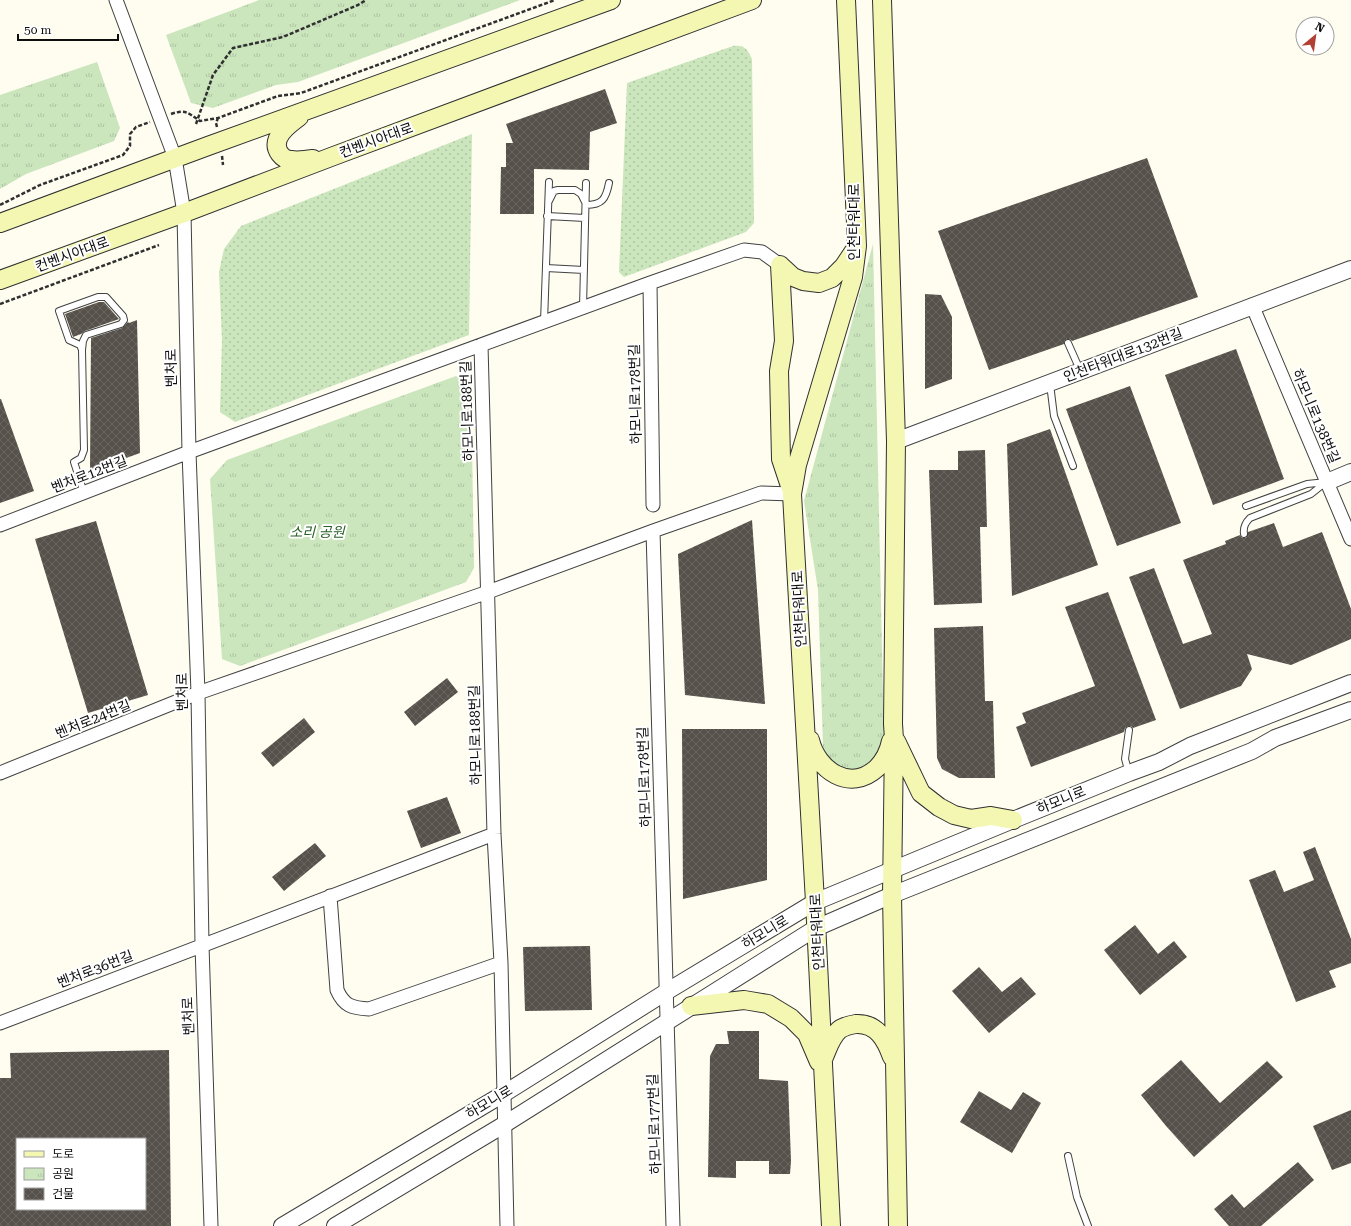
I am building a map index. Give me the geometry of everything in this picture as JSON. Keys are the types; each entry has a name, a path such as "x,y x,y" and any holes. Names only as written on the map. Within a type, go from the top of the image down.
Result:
{"main road":[{"path":"0,223 311,109 593,3 611,0"},
{"name":"컨벤시아대로","path":"0,280 184,213 752,0"},
{"name":"인천타워대로","path":"831,1226 805,712 792,494 797,466 853,277 857,246 846,0"},
{"path":"882,0 896,441 892,895 898,1226"},
{"path":"311,109 287,126 276,142 277,151 282,157 289,160 331,157"},
{"path":"780,265 793,277 819,283 832,278 844,266 857,246"},
{"path":"780,265 784,341 779,371 782,459 792,494"},
{"path":"782,299 786,288 792,283 803,280"},
{"path":"805,712 814,752 820,761 827,769 839,776 850,779 861,778 870,774 880,765 885,757 894,731"},
{"path":"894,731 921,793 938,807 954,815 971,819 991,816 1013,820"},
{"path":"691,1006 744,1000 768,1004 791,1018 807,1034 823,1065"},
{"path":"823,1065 830,1042 840,1029 846,1026 859,1024 872,1028 882,1036 895,1063"}],"street":[{"name":"벤처로","path":"116,0 175,158 184,213 189,452 198,694 202,945 211,1226"},
{"name":"벤처로12번길","path":"0,525 189,452 744,250 762,252 780,265"},
{"name":"인천타워대로132번길","path":"896,441 1080,372 1252,305 1351,269"},
{"name":"하모니로178번길","path":"650,283 653,505"},
{"name":"하모니로138번길","path":"1252,305 1351,539"},
{"name":"하모니로188번길","path":"481,345 494,834 501,963 508,1226"},
{"path":"1327,482 1351,472"},
{"name":"벤처로24번길","path":"0,773 198,694 488,592 653,531 761,493 792,494"},
{"name":"하모니로178번길","path":"653,531 667,1022"},
{"name":"하모니로","path":"282,1226 504,1093 666,992 815,902 1013,820 1160,762 1190,746 1351,683"},
{"name":"하모니로","path":"335,1226 505,1124 816,928 892,895 1244,754 1275,738 1351,710"},
{"name":"벤처로36번길","path":"0,1023 494,834"},
{"path":"330,896 337,990 341,999 348,1005 369,1009 501,963"},
{"name":"하모니로177번길","path":"667,1022 673,1226"}],"lane":[{"path":"544,322 549,182"},
{"path":"583,308 586,183"},
{"path":"585,208 596,205 600,202 606,195 609,183"},
{"path":"548,208 554,191 568,189 578,190 584,201 585,208"},
{"path":"547,216 585,218"},
{"path":"546,268 584,270"},
{"path":"82,350 80,345 69,340 59,311 100,296 106,297 123,316 124,320 121,324 86,336 83,341 84,450 81,458 74,462 84,493"},
{"path":"1068,343 1080,372"},
{"path":"1050,383 1054,416 1073,466"},
{"path":"1246,506 1307,484 1327,482"},
{"path":"1244,534 1243,528 1250,518 1311,494 1327,482"},
{"path":"1129,730 1125,759 1129,773"},
{"path":"1068,1156 1077,1197 1088,1226"}],"path":[{"path":"196,124 213,75 233,48 283,37 358,5 366,0"},
{"path":"180,111 185,111 200,121 218,118 278,96 301,93 555,0"},
{"path":"216,123 218,118"},
{"path":"0,205 40,185 123,155 130,146 130,134 136,127"},
{"path":"0,304 159,245"}],"green space":[{"path":"259,0 520,0 298,82 276,85 213,108 191,103 166,35"},
{"path":"733,46 745,48 752,59 754,223 746,232 624,277 619,272 627,83"},
{"path":"97,62 120,128 114,141 26,174 0,189 0,95"},
{"path":"472,134 469,335 235,422 220,412 222,340 219,272 224,249 241,226"},
{"path":"873,244 884,740 880,753 866,769 840,771 824,756 818,590 804,501"},
{"name":"소리 공원","path":"456,376 471,383 474,568 466,582 240,666 222,659 210,479 227,460"}],"building":[{"path":"605,89 617,123 590,132 589,170 534,169 534,214 500,214 501,167 506,167 506,143 513,143 506,124"},
{"path":"1147,158 1198,297 1072,341 1067,339 1064,341 1064,344 989,370 938,231"},
{"path":"925,294 941,295 952,317 952,379 925,389"},
{"path":"99,302 104,302 119,319 85,331 73,337 65,314"},
{"path":"137,320 140,453 90,471 91,338 122,328 128,322"},
{"path":"1236,349 1284,479 1213,505 1165,375"},
{"path":"1130,386 1181,523 1117,546 1066,409"},
{"path":"0,399 34,491 0,503"},
{"path":"1050,429 1098,565 1012,596 1007,444"},
{"path":"985,450 987,527 980,527 982,603 934,605 929,470 958,470 958,451"},
{"path":"752,520 765,704 685,695 678,554"},
{"path":"96,521 148,695 88,713 35,539"},
{"path":"1274,523 1283,547 1322,532 1351,609 1351,639 1291,665 1247,654 1252,669 1241,686 1180,709 1129,577 1154,568 1183,644 1212,634 1183,560 1226,544 1225,541 1240,535 1242,538 1246,538 1248,532"},
{"path":"1108,592 1156,720 1133,728 1128,726 1125,728 1124,732 1031,767 1016,727 1026,723 1022,713 1095,686 1065,607"},
{"path":"983,626 985,701 993,701 995,778 959,778 942,769 937,758 934,628"},
{"path":"447,678 458,692 415,726 404,712"},
{"path":"304,718 315,732 273,767 261,753"},
{"path":"682,729 767,729 767,880 683,899"},
{"path":"447,797 461,833 421,848 407,811"},
{"path":"315,843 326,856 284,891 272,877"},
{"path":"1315,847 1351,939 1351,963 1329,971 1336,987 1296,1002 1249,880 1275,870 1284,892 1314,880 1303,852"},
{"path":"1135,925 1158,954 1174,941 1187,957 1140,995 1104,950"},
{"path":"590,946 592,1010 525,1011 523,947"},
{"path":"979,967 1002,992 1021,977 1036,994 989,1033 952,991"},
{"path":"727,1031 759,1031 759,1079 788,1081 791,1161 790,1174 769,1174 769,1161 736,1161 736,1178 708,1177 710,1056 716,1044 729,1044"},
{"path":"169,1050 171,1226 0,1226 0,1078 11,1078 10,1053"},
{"path":"1181,1060 1220,1103 1267,1061 1283,1077 1194,1157 1141,1095"},
{"path":"979,1091 1011,1110 1023,1092 1041,1103 1012,1153 960,1122"},
{"path":"1351,1110 1351,1163 1332,1170 1313,1126"},
{"path":"1298,1162 1314,1180 1261,1226 1229,1226 1214,1209 1232,1194 1244,1208"}]}
